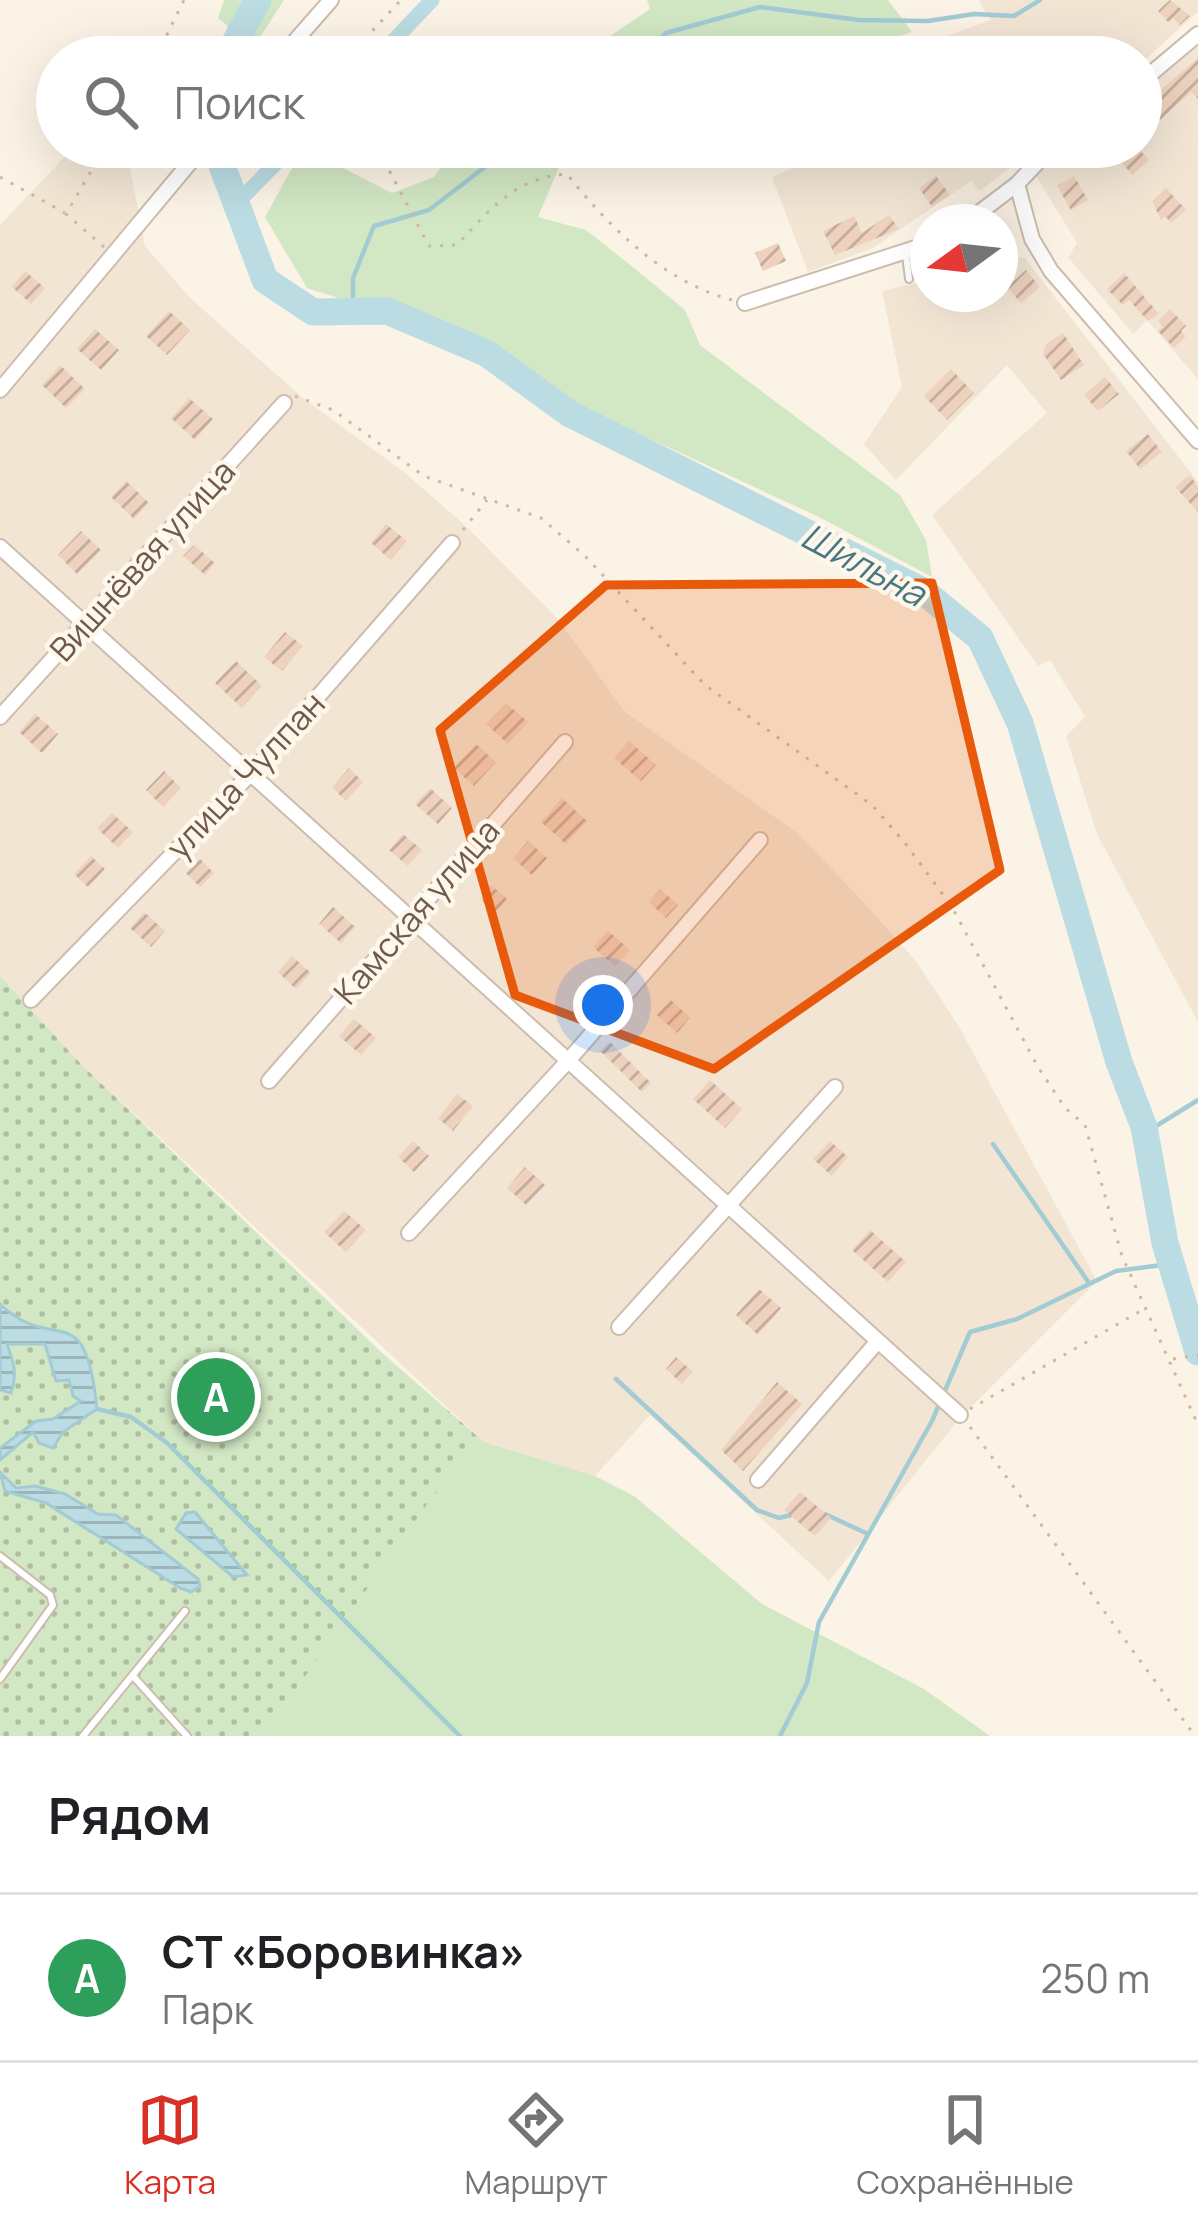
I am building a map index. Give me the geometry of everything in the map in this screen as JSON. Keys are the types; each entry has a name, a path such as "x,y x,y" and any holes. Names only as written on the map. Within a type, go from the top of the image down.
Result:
{"street":[{"path":"299,36 331,0"},
{"path":"1162,64 1198,34"},
{"path":"0,390 186,168"},
{"path":"991,204 1032,168"},
{"path":"1017,184 1032,239 1051,271 1198,441"},
{"path":"746,303 910,249"},
{"name":"Вишнёвая улица","path":"0,717 284,403"},
{"name":"улица Чулпан","path":"31,1000 253,771 452,543"},
{"path":"0,547 960,1414"},
{"name":"Камская улица","path":"269,1082 565,742"},
{"path":"409,1233 567,1062 760,840"},
{"path":"619,1327 835,1088"},
{"path":"758,1480 878,1341"}],"lane":[{"path":"905,251 909,279"},
{"path":"0,1556 50,1595 53,1605 0,1679"},
{"path":"83,1736 185,1611"},
{"path":"132,1675 187,1736"}],"path":[{"path":"166,36 184,0"},
{"path":"367,36 400,0"},
{"path":"66,214 93,168"},
{"path":"385,168 429,245 458,245 496,203 534,176 567,173 637,250 711,294 746,303"},
{"path":"0,177 66,214 115,256"},
{"path":"284,403 291,395 334,410 424,476 541,518 585,556 705,685 872,805 952,907 1038,1067 1065,1108 1085,1125 1122,1256 1198,1425"},
{"path":"452,543 488,499"},
{"path":"1148,1307 960,1414 1195,1736"},
{"path":"1172,1359 1198,1355"}],"highlighted area":[{"path":"932,583 1000,870 714,1069 515,995 440,730 606,585"}],"shaded area":[{"path":"978,0 1198,0 1198,12 1162,44 1162,36 946,36 991,20"},
{"path":"1198,45 1198,379 1147,320 1133,334 1068,257 1077,243 1036,176 1045,168 1162,168 1162,75"},
{"path":"54,168 130,168 145,246 190,298 303,398 405,473 468,528 557,618 625,712 796,832 916,961 958,1025 1097,1281 959,1419 829,1581 650,1415 595,1476 484,1442 80,1063 0,976 0,225"},
{"path":"793,168 1009,168 980,191 971,181 937,204 910,204 910,223 873,248 808,272 772,177"},
{"path":"1024,257 1198,482 1198,1022 1097,834 1066,736 1085,717 1050,660 1038,666 932,515 1047,413 1007,365 896,480 864,444 902,387 882,291 910,284 910,312 1018,312 1018,258"}],"green space":[{"path":"224,0 284,0 261,36 239,36 218,18"},
{"path":"647,0 888,0 912,32 900,36 610,36 650,9"},
{"path":"292,168 343,168 392,193 434,177 441,168 559,168 538,217 586,230 685,310 700,345 900,495 926,540 932,577 819,517 572,403 490,347 307,288 265,217"},
{"path":"0,976 80,1063 381,1352 484,1442 430,1500 263,1736 0,1736"},
{"path":"484,1442 595,1476 634,1496 762,1604 924,1689 990,1736 263,1736 430,1500"}],"water":[{"path":"0,1304 19,1319 76,1338 92,1373 97,1409 63,1432 53,1448 39,1443 33,1432 0,1460 0,1448 36,1421 53,1419 81,1401 73,1396 69,1380 56,1381 45,1344 7,1344 14,1380 11,1393 0,1390"},
{"path":"0,1472 16,1488 35,1486 65,1494 98,1514 116,1515 198,1579 200,1586 191,1592 180,1588 46,1503 5,1491"},
{"path":"195,1512 247,1575 233,1577 176,1529 186,1513"}],"building":[{"path":"1170,0 1190,16 1180,25 1173,18 1168,22 1158,11"},
{"path":"1198,58 1198,99 1191,92 1162,118 1162,89"},
{"path":"936,176 950,195 930,204 919,188"},
{"path":"1074,176 1088,200 1071,210 1057,186"},
{"path":"1166,188 1186,210 1171,223 1165,216 1161,220 1152,201"},
{"path":"889,215 899,229 835,255 823,231 854,216 862,233"},
{"path":"778,243 786,261 763,271 755,253"},
{"path":"1026,270 1040,287 1021,303 1018,300 1018,277"},
{"path":"25,271 45,288 31,304 12,287"},
{"path":"1124,273 1159,314 1148,321 1129,300 1123,305 1107,289"},
{"path":"1170,309 1186,326 1181,331 1186,336 1174,348 1158,331 1163,327 1158,321"},
{"path":"169,311 190,330 167,355 146,336"},
{"path":"95,329 119,350 101,370 77,349"},
{"path":"1063,333 1084,365 1061,380 1043,354 1046,344"},
{"path":"60,365 85,389 66,408 42,385"},
{"path":"951,369 974,393 947,420 924,396"},
{"path":"1105,377 1119,394 1098,411 1084,395"},
{"path":"189,398 213,419 195,440 171,418"},
{"path":"1148,434 1162,452 1140,469 1126,451"},
{"path":"1190,475 1198,487 1198,512 1175,487"},
{"path":"126,481 149,503 134,519 111,497"},
{"path":"386,524 407,541 391,560 371,543"},
{"path":"81,531 101,550 77,574 58,555"},
{"path":"194,545 215,563 205,575 183,556"},
{"path":"285,632 303,646 282,671 264,657"},
{"path":"236,661 262,686 242,708 215,683"},
{"path":"506,703 528,722 508,744 486,724"},
{"path":"35,714 58,734 42,753 19,732"},
{"path":"629,741 656,765 641,781 614,758"},
{"path":"476,744 496,762 474,786 454,768"},
{"path":"349,768 363,782 346,801 332,787"},
{"path":"164,771 181,788 163,807 146,790"},
{"path":"430,788 452,808 438,824 415,804"},
{"path":"562,798 587,821 566,844 541,822"},
{"path":"112,813 133,832 118,848 97,828"},
{"path":"403,834 422,850 408,866 389,850"},
{"path":"528,841 547,858 532,875 513,858"},
{"path":"91,856 105,869 88,887 74,874"},
{"path":"200,859 214,873 200,887 186,873"},
{"path":"491,885 507,899 495,913 480,899"},
{"path":"660,889 678,905 666,918 649,902"},
{"path":"333,907 355,927 341,943 319,924"},
{"path":"144,912 165,931 151,947 130,928"},
{"path":"608,931 630,950 615,966 593,947"},
{"path":"292,956 311,973 296,989 278,972"},
{"path":"671,1000 690,1018 677,1033 657,1015"},
{"path":"354,1019 376,1038 361,1055 339,1036"},
{"path":"610,1042 651,1083 642,1092 600,1051"},
{"path":"710,1080 742,1109 725,1128 693,1099"},
{"path":"457,1094 473,1106 453,1131 438,1118"},
{"path":"413,1141 429,1156 414,1172 398,1157"},
{"path":"830,1141 848,1157 832,1176 813,1159"},
{"path":"525,1167 545,1185 526,1205 507,1188"},
{"path":"344,1211 366,1230 346,1252 324,1232"},
{"path":"870,1230 906,1262 888,1282 852,1250"},
{"path":"759,1289 781,1308 758,1335 736,1315"},
{"path":"676,1357 693,1372 682,1384 666,1369"},
{"path":"777,1382 802,1404 743,1471 721,1450"},
{"path":"800,1492 831,1518 815,1536 784,1510"}],"waterway":[{"name":"Шильна","path":"238,36 258,0"},
{"path":"398,36 432,0"},
{"path":"663,36 760,7 859,20 928,21 974,14 1014,16 1040,0"},
{"name":"Шильна","path":"223,168 265,280 313,312 387,311 486,353 570,414 923,591 980,638 1020,723 1119,1062 1144,1127 1165,1243 1198,1352"},
{"path":"235,205 271,168"},
{"path":"353,311 353,278 374,226 429,210 484,168"},
{"path":"1145,1133 1198,1100"},
{"path":"993,1144 1089,1283"},
{"path":"780,1736 807,1683 819,1622 932,1421 970,1332 1017,1319 1116,1271 1170,1264"},
{"path":"616,1379 757,1510 779,1518 791,1515"},
{"path":"97,1409 131,1417 166,1442 460,1736"},
{"path":"825,1514 868,1534"}],"place":[{"name":"СТ «Боровинка»","path":"216,1397"}]}
